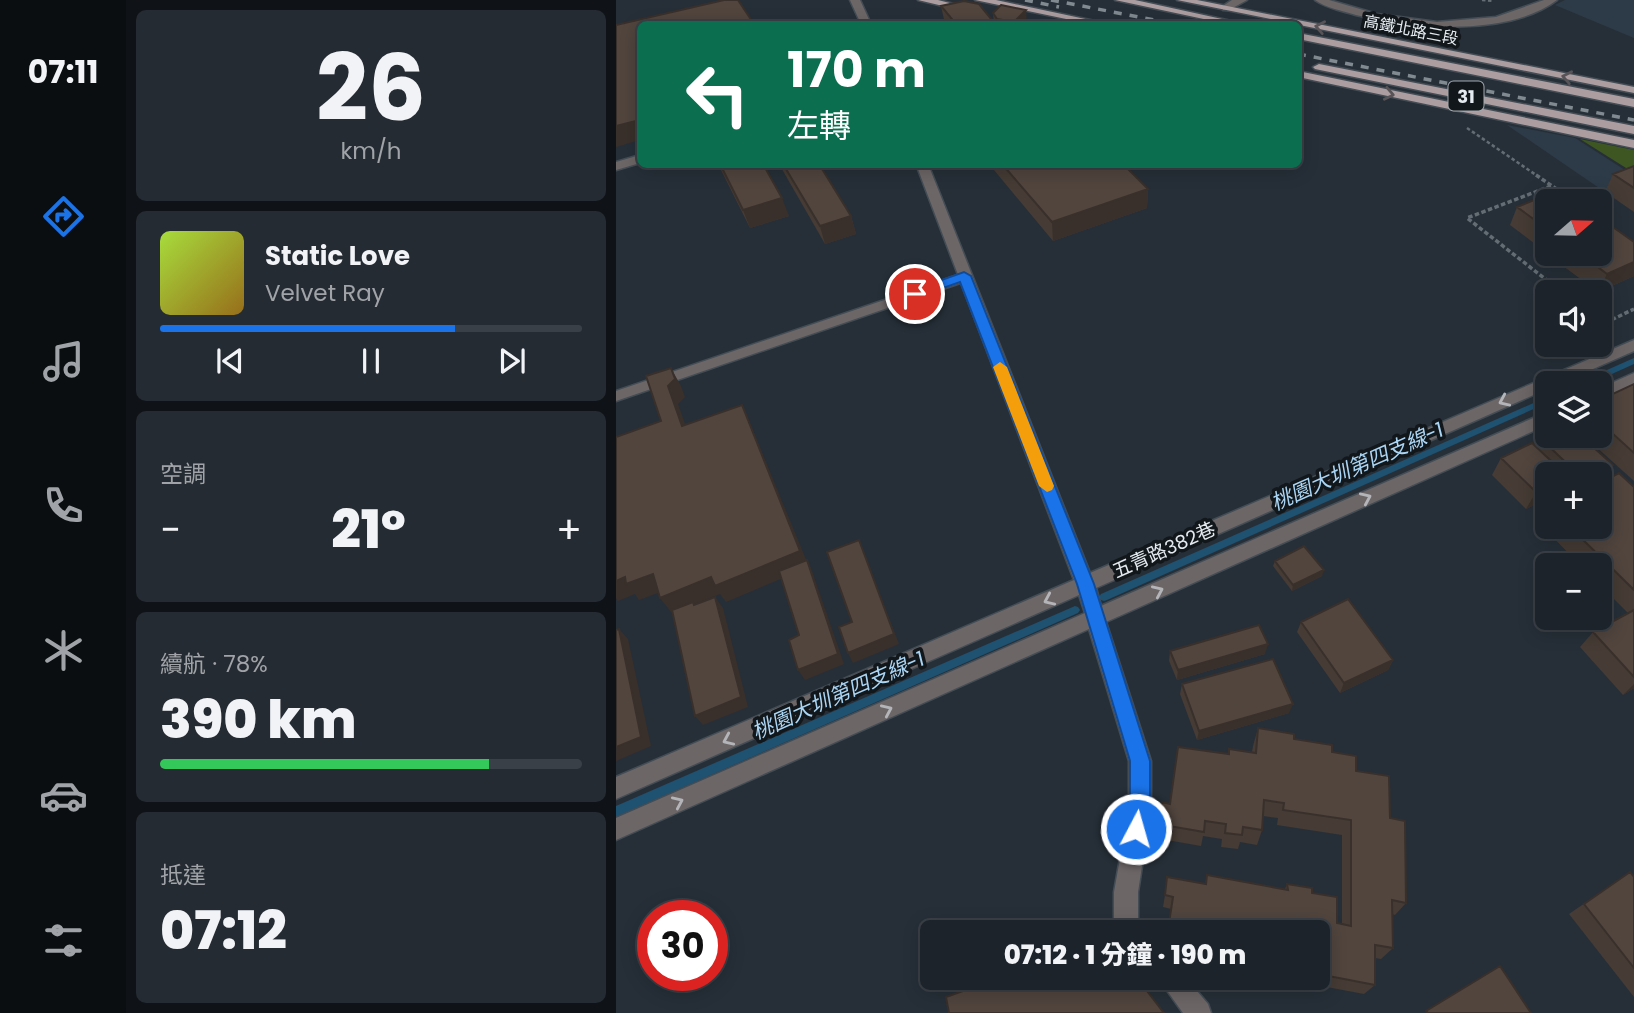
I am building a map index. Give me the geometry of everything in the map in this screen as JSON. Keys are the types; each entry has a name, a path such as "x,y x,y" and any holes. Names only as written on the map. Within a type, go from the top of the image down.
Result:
{"main road":[{"path":"923,0 1031,21"},
{"path":"980,0 1088,21"},
{"path":"1120,0 1225,21"},
{"name":"高鐵北路三段","path":"1182,0 1290,21"},
{"name":"高鐵北路三段","path":"1302,23 1634,90"},
{"name":"高鐵北路三段","path":"1302,37 1634,103"},
{"path":"1404,58 1541,72"},
{"name":"31","path":"1302,64 1634,130"},
{"path":"1302,75 1634,144"},
{"path":"1420,101 1550,113"}],"street":[{"path":"855,0 865,21"},
{"path":"616,166 637,160"},
{"path":"924,168 1086,584 1140,761 1140,808 1126,892 1126,920"},
{"name":"五青路382巷","path":"616,788 1634,345"},
{"path":"1612,389 1634,379"},
{"name":"五青路382巷","path":"616,829 1535,423"},
{"path":"1180,990 1199,1013"}],"lane":[{"path":"1226,8 1230,3 1242,0"},
{"path":"1320,0 1339,8 1393,20 1448,23 1493,21 1523,13 1552,0"},
{"path":"616,397 964,276"}],"path":[{"path":"1466,111 1465,127 1555,189"},
{"path":"1547,280 1467,218 1551,186"},
{"path":"1511,201 1521,209"},
{"path":"1612,320 1634,309"}],"shaded area":[{"path":"1565,0 1634,0 1634,38 1555,5"},
{"path":"1507,125 1575,138 1634,176 1610,189 1601,189"}],"green space":[{"path":"1580,139 1634,150 1634,173"}],"building":[{"path":"724,0 738,0 752,21 637,21 637,121 616,126 616,25"},
{"path":"964,1 979,4 992,20 954,21 941,6"},
{"path":"1001,5 1026,10 1015,21 997,19 993,13"},
{"path":"1634,166 1634,188 1613,174"},
{"path":"722,168 765,168 782,198 743,210"},
{"path":"785,168 821,168 851,216 820,226"},
{"path":"1005,168 1127,168 1148,189 1052,222"},
{"path":"1535,200 1535,220 1517,207"},
{"path":"1612,226 1634,242 1634,262 1607,274 1597,266 1612,266"},
{"path":"671,368 675,379 668,386 682,426 742,405 800,551 715,586 711,577 660,598 653,574 626,584 625,577 616,581 616,437 661,421 646,376"},
{"path":"1634,384 1634,453 1612,433 1612,394"},
{"path":"1532,443 1552,462 1535,462 1535,491 1501,458"},
{"path":"1551,448 1594,448 1610,462 1565,462"},
{"path":"1619,473 1634,487 1634,590 1612,568 1612,553 1596,553 1582,539 1612,539 1612,477"},
{"path":"859,540 894,634 848,653 839,627 852,622 827,552"},
{"path":"1304,546 1324,570 1293,585 1275,561"},
{"path":"807,560 838,654 798,670 789,640 799,635 779,571"},
{"path":"715,597 741,697 695,716 672,610"},
{"path":"1348,599 1393,660 1344,683 1301,622"},
{"path":"1634,610 1634,677 1593,632 1612,630 1612,622"},
{"path":"1259,625 1268,644 1178,670 1170,651"},
{"path":"619,629 641,737 616,747 616,630"},
{"path":"1273,659 1293,704 1199,731 1182,684"},
{"path":"1258,728 1294,734 1294,739 1332,745 1332,752 1356,756 1356,771 1389,776 1390,818 1405,821 1406,903 1392,900 1393,948 1375,945 1375,985 1330,976 1330,920 1169,920 1173,897 1165,895 1167,877 1206,884 1207,875 1288,890 1287,884 1312,888 1312,893 1337,897 1337,923 1351,926 1351,820 1283,810 1284,803 1264,800 1262,830 1243,827 1242,835 1225,833 1226,824 1205,821 1204,832 1169,826 1170,817 1160,816 1162,802 1170,804 1178,747 1229,754 1229,749 1256,753"},
{"path":"1630,872 1634,877 1634,968 1584,904"},
{"path":"1500,966 1531,1013 1426,1011"},
{"path":"966,990 1146,990 1164,1013 949,1013 946,997"}],"waterway":[{"name":"桃園大圳第四支線-1","path":"1612,371 1634,361"},
{"name":"桃園大圳第四支線-1","path":"1104,597 1535,405"},
{"name":"桃園大圳第四支線-1","path":"616,812 1075,610"}],"railway":[{"path":"1025,0 1059,7"},
{"path":"1051,0 1160,21"},
{"path":"1302,55 1634,120"}],"slow traffic":[{"path":"1000,367 1047,486"}],"route":[{"path":"915,294 964,276 1086,584 1140,761 1140,808 1136,829"}]}
